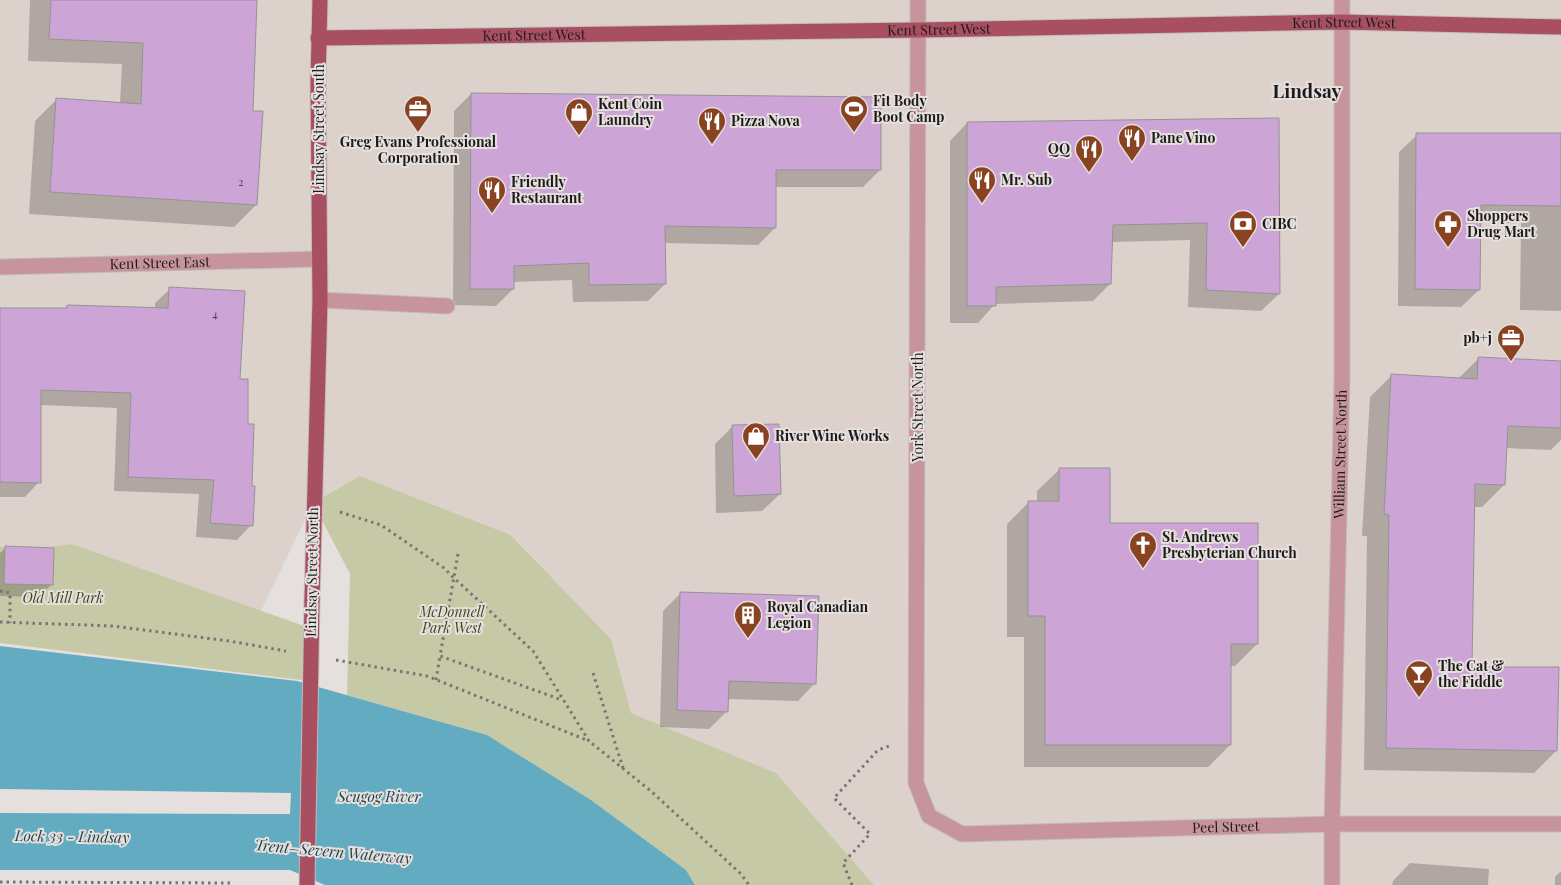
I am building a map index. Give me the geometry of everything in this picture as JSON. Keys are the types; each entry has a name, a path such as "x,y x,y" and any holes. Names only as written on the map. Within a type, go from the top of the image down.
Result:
{"main road":[{"name":"Lindsay Street South","path":"319,259 318,38 320,0"},
{"name":"Kent Street West","path":"318,38 1342,22 1561,27"},
{"name":"Lindsay Street North","path":"307,885 313,504 320,300 319,259"}],"street":[{"name":"York Street North","path":"916,783 918,0"},
{"name":"William Street North","path":"1332,885 1342,378 1342,0"},
{"name":"Kent Street East","path":"0,267 319,259"},
{"path":"320,300 447,306"},
{"name":"Peel Street","path":"916,783 929,816 962,834 1332,824 1561,824"}],"path":[{"path":"313,504 381,525 444,568 532,650 590,741 665,805 741,874 750,885"},
{"path":"436,680 458,554"},
{"path":"0,591 10,592 10,622"},
{"path":"440,656 563,701"},
{"path":"594,674 623,768"},
{"path":"852,885 843,863 870,834 834,798 878,750 892,745 917,727"},
{"path":"0,882 67,884 232,883 232,885"}],"shaded area":[{"path":"0,0 1561,0 1561,885 874,885 776,773 631,713 611,639 512,535 360,476 313,503 261,611 72,544 38,548 0,547"}],"green space":[{"name":"McDonnell Park West","path":"360,476 511,535 611,639 631,713 776,773 874,885 695,885 686,870 591,800 487,735 347,695 350,574 313,503"},
{"name":"Old Mill Park","path":"72,544 310,628 310,681 0,643 0,547 38,548"}],"water":[{"name":"Scugog River","path":"0,646 297,681 487,735 591,800 686,870 695,885 325,885 290,870 0,870 0,813 290,814 291,793 0,789"}],"building":[{"path":"51,0 257,0 253,111 263,111 257,205 50,192 56,98 141,104 143,43 49,39"},
{"path":"471,93 881,97 881,170 776,170 776,228 665,226 666,284 589,285 589,263 514,266 514,289 470,289"},
{"path":"1279,118 1280,294 1206,290 1207,223 1113,225 1111,284 996,287 996,306 967,306 967,122"},
{"name":"Shoppers Drug Mart","path":"1416,133 1561,133 1561,206 1481,205 1480,290 1415,289"},
{"path":"169,287 245,291 240,379 248,379 248,424 254,424 252,486 255,486 253,526 210,523 214,480 128,477 131,393 41,390 41,483 0,482 0,308 67,308 67,305 168,308"},
{"path":"1478,357 1561,361 1561,428 1508,426 1505,485 1475,484 1472,667 1559,667 1557,751 1386,748 1389,515 1384,514 1391,374 1477,379"},
{"name":"River Wine Works","path":"779,424 781,494 734,496 732,425"},
{"name":"St. Andrews Presbyterian Church","path":"1059,468 1110,468 1110,523 1258,523 1258,644 1231,644 1231,745 1045,745 1045,616 1028,616 1028,501 1059,501"},
{"path":"5,546 54,548 53,585 4,584"},
{"name":"Royal Canadian Legion","path":"680,592 819,596 816,684 729,681 728,712 677,710"}],"place":[{"name":"Greg Evans Professional Corporation","path":"418,133"},
{"name":"Fit Body Boot Camp","path":"854,133"},
{"name":"Kent Coin Laundry","path":"579,136"},
{"name":"Pizza Nova","path":"712,145"},
{"name":"Pane Vino","path":"1132,162"},
{"name":"QQ","path":"1089,173"},
{"name":"Mr. Sub","path":"982,204"},
{"name":"Friendly Restaurant","path":"492,214"},
{"name":"CIBC","path":"1243,248"},
{"name":"Shoppers Drug Mart","path":"1448,248"},
{"name":"pb+j","path":"1511,362"},
{"name":"River Wine Works","path":"756,460"},
{"name":"St. Andrews Presbyterian Church","path":"1143,569"},
{"name":"Royal Canadian Legion","path":"748,639"},
{"name":"The Cat & the Fiddle","path":"1419,698"}],"district":[{"name":"Lindsay","path":"1307,91"}],"water label":[{"name":"Lock 33 - Lindsay","path":"72,837"},
{"name":"Trent–Severn Waterway","path":"333,852"}]}
